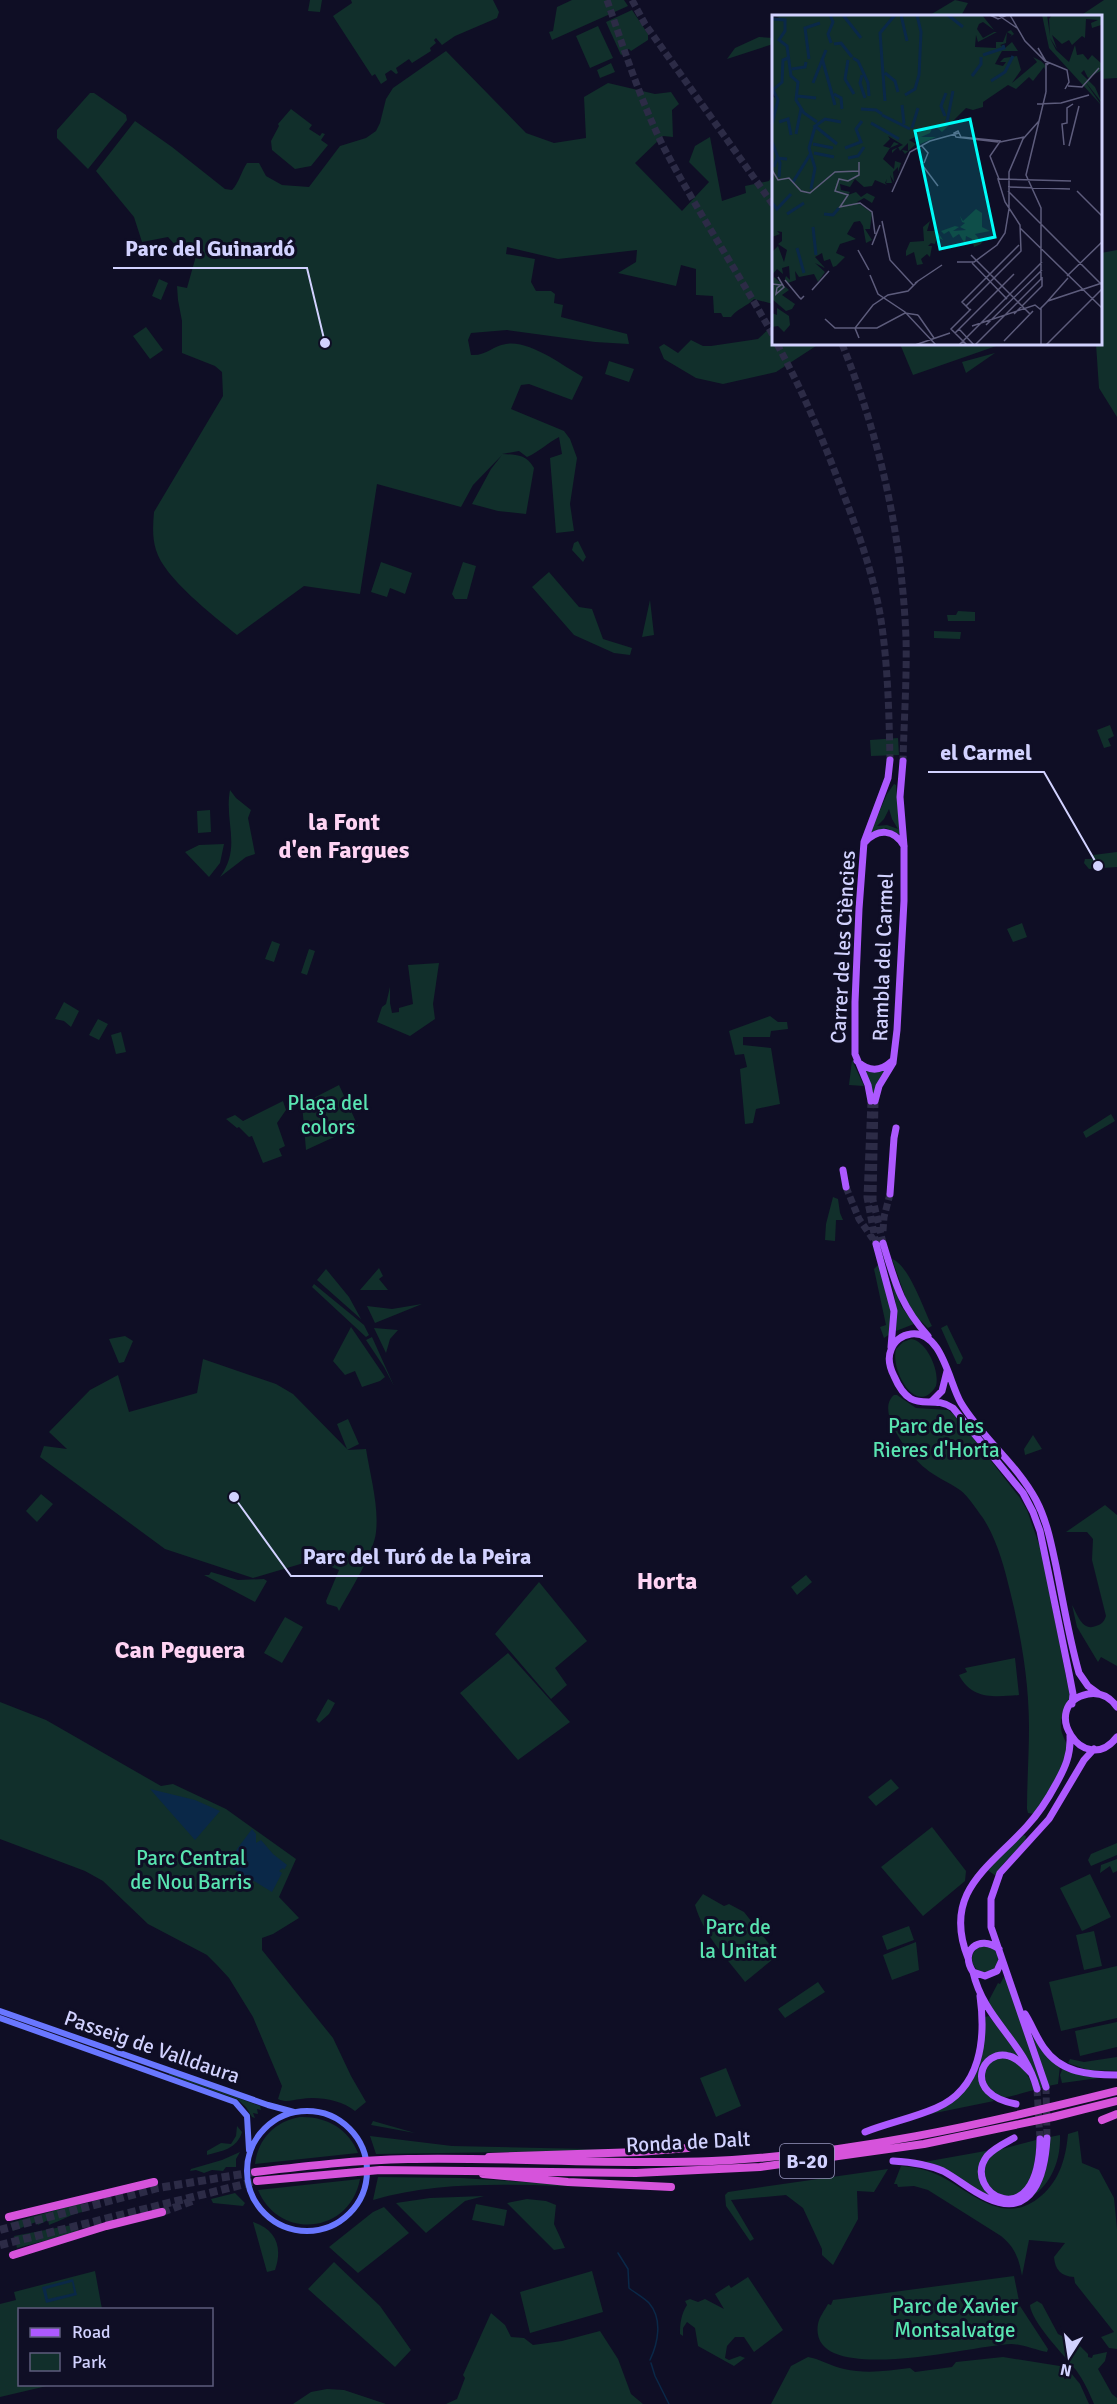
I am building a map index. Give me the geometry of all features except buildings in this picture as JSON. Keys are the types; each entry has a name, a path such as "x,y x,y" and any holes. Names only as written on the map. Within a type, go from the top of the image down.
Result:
{"highway":[{"name":"Ronda de Dalt","path":"255,2172 360,2161 632,2163 714,2161 801,2153 900,2138 1028,2113 1117,2091"},
{"name":"Ronda de Dalt","path":"257,2181 360,2171 452,2170 636,2174 760,2167 924,2144 1117,2101"},
{"path":"1102,2120 1117,2114"},
{"path":"460,2160 504,2155 639,2152 688,2148"},
{"path":"452,2170 532,2179 671,2187"},
{"path":"9,2217 154,2182"},
{"path":"13,2255 106,2226 162,2212"}],"main road":[{"name":"Carrer de les Ciències","path":"873,1101 856,1060 855,1002 864,842 888,778 890,760"},
{"name":"Rambla del Carmel","path":"873,1101 894,1059 900,996 904,846 901,805 903,761"},
{"path":"888,778 901,779"},
{"path":"864,842 876,833 885,832 895,835 904,846"},
{"path":"856,1060 874,1070 885,1067 894,1059"},
{"path":"890,1194 896,1128"},
{"path":"843,1170 846,1187"},
{"path":"865,2132 935,2109 955,2097 964,2086 981,2051 983,2021 980,1996 963,1945 961,1922 965,1899 970,1886 983,1868 1039,1812 1069,1759 1070,1736 1065,1718 1072,1704 1073,1694 1040,1531 1033,1512 1019,1488 957,1411 945,1403 915,1401 898,1386 890,1365 894,1311 889,1276 880,1243"},
{"path":"889,1276 908,1312 940,1353 961,1403 1018,1474 1039,1506 1047,1527 1079,1673 1088,1686 1111,1699 1117,1707"},
{"path":"891,1348 898,1339 910,1334 919,1334 931,1340"},
{"path":"931,1402 942,1390 947,1370"},
{"path":"1072,1704 1084,1695 1099,1694"},
{"path":"1070,1736 1081,1747 1094,1749 1108,1745 1117,1737"},
{"path":"1046,2087 991,1927 992,1894 997,1879 1010,1861 1049,1819 1086,1757 1094,1749"},
{"path":"968,1958 972,1948 979,1943 988,1942 999,1948"},
{"path":"973,1972 982,1976 992,1975 1000,1967 1002,1959"},
{"path":"980,1996 992,2016 1025,2058 1034,2076 1037,2089"},
{"path":"1020,2007 1044,2048 1058,2062 1081,2073 1117,2075"},
{"name":"Passeig de Valldaura","path":"0,2011 268,2105 294,2112"},
{"name":"Passeig de Valldaura","path":"0,2018 232,2100 247,2116 250,2154"},
{"path":"1016,2104 995,2099 984,2090 981,2078 985,2066 993,2058 1009,2056 1020,2062 1034,2076"},
{"path":"316,2111 344,2122 357,2140 366,2166 366,2178 351,2212 332,2226 311,2231 290,2228 269,2217 255,2200 248,2175 250,2154 263,2129 277,2118 294,2112 316,2111"},
{"path":"893,2161 930,2166 948,2174 987,2198 1001,2203 1013,2203 1027,2197 1040,2181 1044,2167 1044,2139 1032,2184 1020,2196 1004,2199 994,2195 987,2188 982,2177 982,2167 986,2157 992,2151 1014,2138"}],"green space":[{"path":"310,0 322,0 320,12 308,11"},
{"path":"351,0 493,0 499,12 497,18 455,36 442,45 436,38 434,40 436,43 430,48 431,51 412,63 409,59 396,68 398,73 396,74 391,70 385,74 387,80 381,84 375,74 372,76 333,16 352,3"},
{"path":"572,0 624,0 628,6 552,40 549,32 553,31 557,7"},
{"path":"955,0 968,3 962,15 930,15"},
{"path":"1104,0 1117,0 1117,78 1102,79 1102,15 1083,14"},
{"path":"632,10 648,34 648,40 631,51 626,50 627,52 621,55 606,22"},
{"path":"598,26 613,58 590,68 576,36"},
{"path":"759,37 772,38 772,44 727,59 735,48"},
{"path":"446,51 526,133 554,143 586,138 584,97 608,83 655,94 671,92 679,104 672,110 673,137 663,136 635,163 682,211 709,182 689,162 695,146 710,137 722,201 746,193 745,186 769,181 772,175 772,304 754,299 731,317 723,317 721,313 714,313 713,296 696,295 696,269 681,265 676,286 618,273 636,262 637,250 558,259 507,247 506,254 535,259 531,282 536,291 551,291 555,294 554,303 563,305 561,317 627,334 629,344 595,342 507,330 471,333 468,340 471,355 481,354 501,345 515,344 536,350 583,377 572,400 529,384 521,385 511,409 564,431 570,439 577,458 570,504 574,531 556,533 550,458 562,454 559,437 527,457 519,451 502,454 524,458 534,468 526,514 498,511 472,504 491,469 502,455 473,485 461,507 377,484 360,594 304,586 237,635 179,584 161,561 153,536 154,512 223,396 222,372 215,366 182,353 182,321 177,286 187,288 196,256 177,247 168,237 142,242 134,217 96,171 135,121 225,189 232,190 247,163 259,163 266,176 282,185 309,187 340,146 366,138 376,131 386,99 393,88"},
{"path":"611,63 615,72 600,78 597,70"},
{"path":"90,93 94,93 126,115 127,120 88,169 57,138 57,130"},
{"path":"291,109 312,125 309,129 320,136 322,133 325,134 321,140 328,145 311,166 295,169 272,150 271,141 278,124"},
{"path":"1117,250 1117,417 1099,388 1096,345 1102,345 1102,253"},
{"path":"159,279 168,283 161,300 152,296"},
{"path":"772,326 772,345 817,345 776,372 723,384 696,378 664,359 659,347 664,344 678,353 691,340 703,346 711,346 758,339"},
{"path":"146,327 163,350 150,359 133,336"},
{"path":"900,345 999,345 913,375"},
{"path":"995,353 966,373 962,362"},
{"path":"609,361 634,369 629,382 605,374"},
{"path":"578,541 586,557 583,562 572,550 574,543"},
{"path":"381,562 412,573 405,594 390,588 387,597 371,592"},
{"path":"463,562 476,566 467,599 455,599 452,594"},
{"path":"549,572 579,607 592,609 603,639 632,648 630,655 614,653 574,635 532,587"},
{"path":"650,600 654,635 642,637"},
{"path":"958,611 975,612 975,621 948,621 947,615 956,615"},
{"path":"934,631 961,632 960,639 934,638"},
{"path":"1110,725 1114,736 1108,739 1111,746 1104,748 1097,730"},
{"path":"898,738 899,755 871,756 870,740"},
{"path":"894,784 896,785 901,835 886,828 870,833 887,794","holes":["889,809 898,829 887,825 877,826"]},
{"path":"230,790 251,810 248,818 255,854 246,857 220,877 230,855"},
{"path":"210,810 211,832 198,833 197,811"},
{"path":"224,844 220,863 209,877 185,852 199,845"},
{"path":"1117,852 1117,867 1089,869 1084,863 1085,859 1092,859 1093,855"},
{"path":"1022,923 1027,937 1013,942 1007,929"},
{"path":"272,941 280,944 274,962 265,959"},
{"path":"309,949 315,951 307,975 301,973"},
{"path":"439,963 433,1004 435,1019 410,1036 377,1022 382,1007 386,1004 390,987 392,1013 399,1012 399,1008 413,1004 408,965"},
{"path":"64,1002 79,1011 71,1027 64,1021 55,1019"},
{"path":"770,1016 778,1022 787,1022 788,1029 771,1031 770,1037 743,1037 743,1045 771,1048 780,1104 756,1109 753,1123 745,1124 740,1069 747,1067 744,1054 735,1055 729,1031"},
{"path":"98,1019 108,1024 99,1040 89,1035"},
{"path":"121,1032 126,1052 116,1054 111,1035"},
{"path":"852,1060 864,1086 849,1085"},
{"path":"863,1067 888,1067 874,1102"},
{"name":"Plaça del colors","path":"339,1085 358,1126 306,1150 302,1104"},
{"path":"283,1101 286,1110 277,1123 285,1146 279,1149 282,1156 263,1163 252,1136 249,1137 226,1119 235,1115 243,1121"},
{"path":"1111,1114 1115,1121 1086,1138 1083,1132"},
{"path":"833,1197 838,1199 843,1220 836,1220 835,1241 825,1240 826,1224"},
{"path":"892,1259 904,1269 910,1278 932,1326 928,1328 921,1321 919,1322 910,1310"},
{"path":"879,1264 891,1309 890,1334 884,1338 880,1327 886,1325 874,1269"},
{"path":"379,1268 383,1276 379,1279 388,1290 360,1290"},
{"path":"326,1269 349,1297 361,1319 317,1280"},
{"path":"890,1274 901,1306 914,1324 896,1331 896,1305"},
{"path":"314,1284 364,1325 369,1335 366,1337 312,1287"},
{"path":"422,1304 375,1323 367,1306 392,1309"},
{"path":"947,1325 963,1358 960,1364 957,1364 941,1328"},
{"path":"351,1327 385,1377 380,1381 362,1387 355,1371 345,1375 333,1361"},
{"path":"374,1328 398,1330 390,1339 386,1353"},
{"path":"125,1336 133,1341 124,1362 119,1363 109,1339"},
{"path":"372,1337 394,1386 366,1340"},
{"path":"911,1339 917,1341 927,1351 936,1373 936,1386 929,1394 921,1397 913,1394 901,1379 895,1358 896,1349 903,1342"},
{"path":"203,1359 276,1384 293,1394 347,1449 337,1424 348,1419 359,1444 347,1450 366,1449 375,1501 376,1532 366,1561 339,1611 337,1607 327,1604 326,1601 339,1570 314,1560 253,1578 165,1549 40,1457 44,1446 67,1449 49,1432 90,1390 118,1375 129,1412 197,1393"},
{"name":"Parc de les Rieres d'Horta","path":"894,1395 916,1408 948,1410 957,1417 1020,1498 1027,1510 1041,1550 1070,1697 1061,1723 1068,1749 1066,1759 1054,1784 1034,1814 1028,1813 1027,1809 1029,1710 1024,1659 1000,1553 988,1526 966,1496 925,1468 904,1445 891,1423 888,1412 889,1403"},
{"path":"1033,1435 1042,1449 1025,1455 1024,1449"},
{"path":"41,1494 53,1504 37,1522 26,1511"},
{"path":"1105,1505 1117,1515 1117,1666 1101,1657 1098,1662 1077,1627 1072,1605 1081,1621 1087,1626 1100,1624 1106,1616 1092,1560 1093,1539 1087,1532 1066,1532"},
{"path":"211,1572 238,1580 264,1579 267,1581 255,1602 204,1575 209,1575"},
{"path":"806,1575 812,1582 797,1595 791,1587"},
{"path":"539,1582 587,1641 555,1668 567,1685 551,1699 495,1634"},
{"path":"285,1617 303,1627 282,1663 264,1653"},
{"path":"508,1653 570,1722 518,1760 460,1693"},
{"path":"1015,1658 1019,1695 993,1696 977,1693 964,1683 959,1675 967,1672 965,1668"},
{"path":"328,1699 335,1703 329,1714 319,1723 316,1720"},
{"name":"Parc Central de Nou Barris","path":"0,1702 46,1720 161,1786 173,1784 226,1809 296,1859 279,1897 299,1918 262,1938 262,1950 333,2038 366,2102 355,2111 343,2104 322,2099 307,2098 287,2101 278,2099 282,2086 253,2017 229,1978 207,1955 148,1924 103,1881 85,1871 0,1839"},
{"path":"891,1779 899,1788 876,1806 868,1797"},
{"path":"932,1827 966,1871 965,1881 923,1916 881,1867"},
{"path":"1023,1835 1026,1836 1025,1841 1003,1864 996,1876 986,1869"},
{"path":"1117,1843 1117,1855 1091,1866 1088,1860 1091,1854"},
{"path":"1117,1859 1117,1871 1113,1873 1110,1866 1100,1873 1101,1865"},
{"path":"1090,1874 1111,1917 1082,1931 1060,1888"},
{"name":"Parc de la Unitat","path":"703,1894 724,1906 729,1904 744,1912 778,1955 745,1982 704,1927 695,1905"},
{"path":"909,1926 914,1940 887,1950 882,1936"},
{"path":"1094,1931 1102,1966 1084,1970 1076,1935"},
{"path":"916,1942 919,1970 892,1980 883,1955"},
{"path":"985,1946 994,1950 998,1959 994,1968 985,1972 976,1968 972,1959 976,1950"},
{"path":"1117,1966 1117,2018 1061,2031 1049,1982"},
{"path":"1005,1975 1042,2088 1023,2052 988,2002"},
{"path":"818,1982 825,1992 785,2018 778,2009"},
{"path":"989,2016 1025,2064 1015,2057 992,2056 980,2084 982,2090 994,2101 930,2114 958,2096 982,2051 985,2017"},
{"path":"1117,2022 1117,2047 1080,2056 1075,2031"},
{"path":"1032,2034 1060,2066 1058,2084 1048,2086"},
{"path":"1006,2057 1024,2070 1034,2090 1007,2097 994,2095 990,2091 984,2071 994,2059"},
{"path":"1117,2057 1117,2071 1088,2070 1068,2063 1070,2059 1084,2062"},
{"path":"1063,2067 1100,2077 1062,2083 1060,2075"},
{"path":"726,2068 741,2106 716,2117 700,2078"},
{"path":"169,2073 260,2106 261,2110 257,2109 258,2114 253,2113 255,2118 252,2117 237,2099 169,2075"},
{"path":"300,2117 319,2119 335,2126 349,2137 358,2153 255,2164 260,2147 269,2133 283,2123"},
{"path":"373,2121 415,2133 371,2125"},
{"path":"237,2126 242,2132 233,2146 207,2155 207,2151 221,2143 231,2144 236,2136"},
{"path":"1078,2131 1082,2163 1099,2170 1114,2198 1117,2229 1117,2349 1109,2348 1101,2337 1114,2332 1075,2283 1074,2277 1062,2274 1057,2269 1054,2257 1065,2243 1029,2240 1022,2276 1016,2254 1001,2236 928,2190 914,2186 898,2187 894,2184 901,2166 917,2168 932,2172 978,2199 1002,2208 1028,2205 1048,2190 1053,2183 1061,2168 1068,2134"},
{"path":"1060,2135 1056,2164 1048,2181 1027,2200 1045,2172 1050,2137"},
{"path":"370,2136 452,2146 631,2150 376,2154"},
{"path":"1044,2138 1039,2179 1031,2192 1024,2197 1013,2201 1001,2200 974,2190 924,2162 991,2150 983,2162 980,2173 983,2184 999,2199 1010,2200 1021,2197 1036,2181"},
{"path":"1036,2140 1035,2166 1026,2190 1011,2197 992,2191 983,2175 988,2158 998,2150"},
{"path":"240,2152 236,2159 236,2167 226,2167 223,2171 212,2170 204,2173 196,2170 190,2171 191,2169"},
{"path":"888,2169 874,2192 857,2191 858,2219 833,2265 822,2255 822,2249 803,2208 786,2195 731,2200 754,2239 750,2241 726,2206 725,2195 728,2192"},
{"path":"378,2177 461,2178 605,2187 459,2186 401,2193 373,2200"},
{"path":"360,2179 354,2197 343,2211 329,2220 313,2224 297,2223 281,2218 268,2206 258,2190"},
{"path":"235,2193 245,2203 243,2206 213,2203 211,2199"},
{"path":"484,2196 465,2201 426,2233 396,2203 430,2198"},
{"path":"527,2199 546,2201 556,2205 554,2224 565,2248 554,2250 507,2203"},
{"path":"81,2203 83,2212 49,2225 48,2220 38,2225 36,2222 13,2231 10,2223"},
{"path":"476,2204 507,2210 504,2226 472,2220"},
{"path":"384,2207 409,2233 358,2273 329,2247 373,2212"},
{"path":"253,2222 261,2225 276,2240 278,2254 275,2270 267,2272"},
{"path":"77,2224 78,2232 17,2248 14,2236"},
{"path":"334,2262 380,2306 411,2350 395,2367 308,2289"},
{"path":"95,2271 102,2308 18,2308 18,2386 47,2386 0,2397 0,2304 16,2300 14,2292"},
{"path":"592,2271 603,2312 530,2333 520,2292"},
{"name":"Parc de Xavier Montsalvatge","path":"1014,2276 1020,2306 1048,2349 1047,2352 1011,2344 898,2359 866,2359 839,2355 822,2344 818,2324 828,2304 831,2305 833,2300"},
{"path":"748,2277 783,2330 754,2352 744,2337 735,2337 727,2346 725,2358 729,2360 740,2356 745,2358 734,2366 698,2346 695,2328 687,2322 683,2328 683,2336 680,2334 681,2323 687,2305 685,2301 690,2299 698,2302 705,2299 724,2309 715,2294 729,2285 731,2288"},
{"path":"1037,2301 1042,2304 1058,2334 1078,2344 1088,2354 1088,2357 1092,2358 1093,2355 1107,2352 1105,2361 1098,2369 1112,2394 1117,2398 1117,2404 1094,2404 1079,2374 1036,2320 1030,2305"},
{"path":"491,2313 505,2325 511,2337 524,2338 533,2345 562,2341 600,2331 618,2359 631,2394 643,2404 446,2404 457,2399 465,2378 463,2375"},
{"path":"808,2357 852,2371 910,2368 915,2372 952,2367 956,2362 1003,2357 1066,2367 1080,2384 1089,2404 771,2404 791,2366"},
{"path":"327,2389 344,2390 386,2404 293,2404 311,2392"}],"water":[{"path":"150,1789 195,1800 220,1811 195,1840"},
{"path":"252,1829 256,1834 256,1843 261,1840 287,1865 284,1870 283,1868 279,1871 282,1873 272,1892 229,1866 237,1849"},
{"path":"73,2279 77,2295 46,2303 42,2287","holes":["72,2282 74,2293 48,2299 46,2289"]}],"waterway":[{"path":"618,2253 628,2269 629,2288 649,2303 656,2316 657,2339 650,2360"},
{"path":"651,2363 669,2404"}],"tunnel":[{"path":"607,0 640,92 663,146 772,334"},
{"path":"632,0 645,24 772,203"},
{"path":"778,345 821,436 855,524 870,571 881,620 885,655 890,760"},
{"path":"842,345 878,451 900,563 906,638 903,761"},
{"path":"871,1101 867,1197 876,1244"},
{"path":"875,1101 873,1200 883,1243"},
{"path":"846,1187 859,1219 873,1239"},
{"path":"883,1231 890,1194"},
{"path":"1046,2087 1047,2138"},
{"path":"1037,2089 1040,2139"},
{"path":"0,2230 158,2188 255,2172"},
{"path":"0,2245 257,2181"},
{"path":"162,2212 195,2200"}],"place":[{"name":"Parc del Guinardó","path":"325,343"},
{"name":"el Carmel","path":"1098,866"},
{"name":"Parc del Turó de la Peira","path":"234,1497"}],"district":[{"name":"la Font d'en Fargues","path":"344,836"},
{"name":"Horta","path":"667,1581"},
{"name":"Can Peguera","path":"180,1650"}]}
